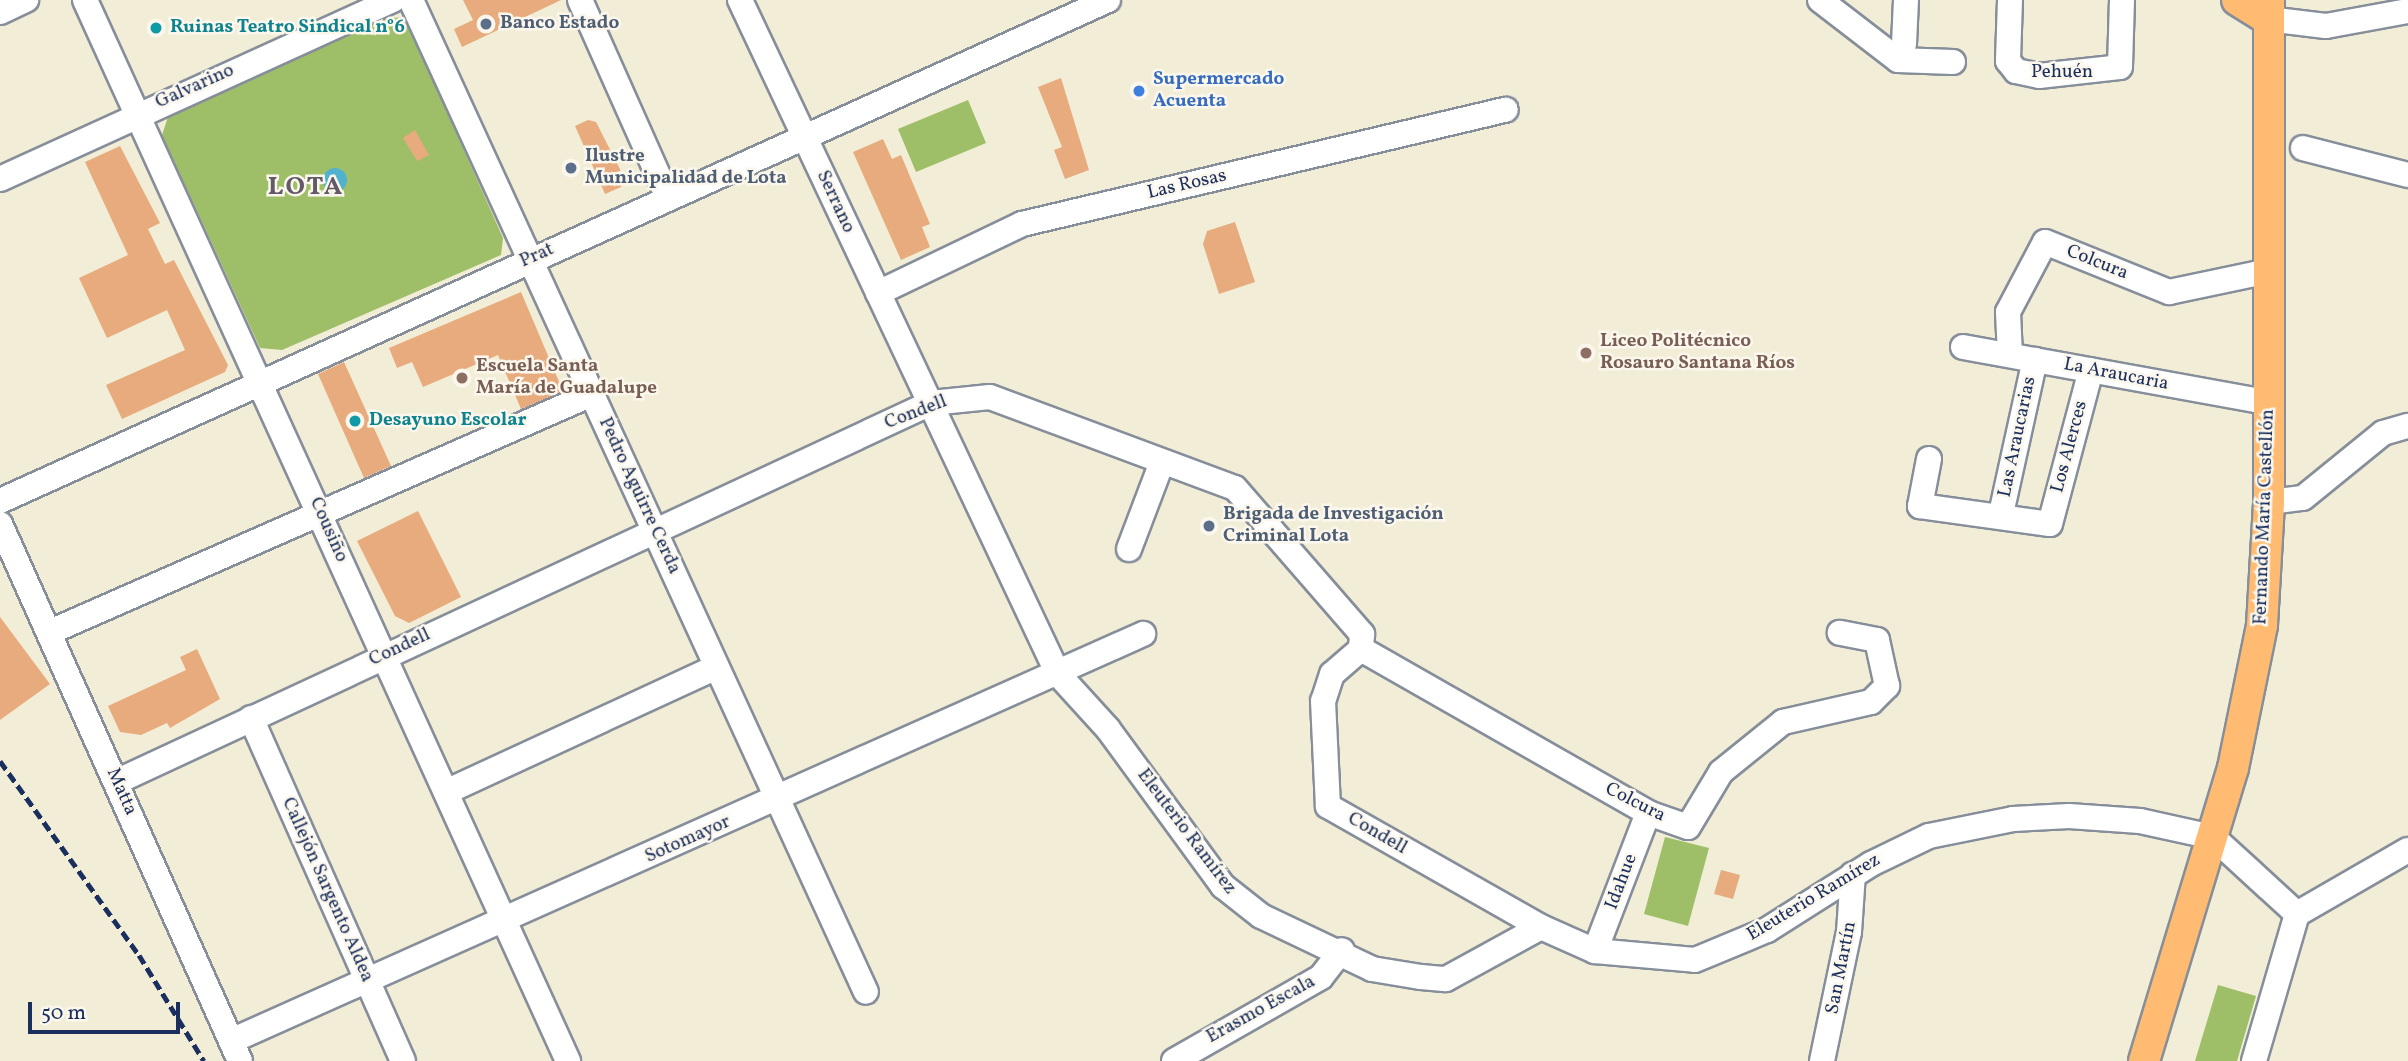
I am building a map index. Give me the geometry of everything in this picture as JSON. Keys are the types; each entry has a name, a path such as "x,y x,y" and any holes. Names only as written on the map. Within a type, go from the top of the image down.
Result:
{"main road":[{"path":"2237,0 2269,10"},
{"name":"Fernando María Castellón","path":"2144,1061 2213,837 2257,659 2269,502 2269,10"}],"street":[{"path":"0,12 26,0"},
{"name":"Cousiño","path":"85,0 568,1061"},
{"name":"Galvarino","path":"0,179 138,112 393,0"},
{"name":"Pedro Aguirre Cerda","path":"411,0 866,992"},
{"path":"580,0 668,198"},
{"name":"Serrano","path":"740,0 931,404"},
{"name":"Prat","path":"0,501 804,136 1072,7 1108,0"},
{"path":"1820,0 1898,60 1954,62"},
{"path":"1904,44 1906,0"},
{"name":"Pehuén","path":"2010,0 2008,61 2039,76 2120,67 2122,0"},
{"path":"2269,10 2326,26 2408,10"},
{"name":"Las Rosas","path":"878,293 1022,224 1506,110"},
{"path":"2303,148 2408,175"},
{"name":"Colcura","path":"2010,355 2008,313 2045,242 2169,292 2269,271"},
{"name":"La Araucaria","path":"1963,347 2270,403"},
{"name":"Las Araucarias","path":"2001,514 2035,360"},
{"name":"Los Alerces","path":"2001,514 2050,524 2091,370"},
{"path":"50,632 592,394"},
{"name":"Condell","path":"117,782 653,528 931,404 974,396 1006,400 1235,488 1351,617 1361,649 1332,674 1322,701 1328,806 1541,927"},
{"name":"Eleuterio Ramírez","path":"931,404 1058,674 1108,729 1223,886 1261,916 1342,950 1372,969 1446,979 1541,927 1595,951 1695,960 1768,930 1853,874 1929,836 2013,819 2118,819 2213,837"},
{"path":"2269,502 2303,498 2383,433 2408,426"},
{"path":"1928,459 1920,506 2001,514"},
{"path":"1129,550 1162,462"},
{"name":"Matta","path":"0,524 236,1051"},
{"name":"Colcura","path":"1361,649 1648,813 1688,827 1721,772 1783,723 1871,702 1886,686 1877,640 1840,633"},
{"name":"Sotomayor","path":"236,1051 367,981 778,800 1143,634"},
{"path":"446,792 717,667"},
{"name":"Callejón Sargento Aldea","path":"251,718 403,1061"},
{"name":"Idahue","path":"1595,951 1648,813"},
{"path":"2213,837 2297,914"},
{"path":"2254,1061 2297,914 2408,850"},
{"name":"San Martín","path":"1822,1061 1847,945 1853,874"},
{"name":"Erasmo Escala","path":"1174,1061 1321,977 1342,950"}],"green space":[{"path":"405,17 503,238 501,255 282,350 260,348 162,135 169,114 381,19"},
{"path":"968,100 986,143 916,172 898,129"},
{"path":"1665,837 1709,848 1688,926 1644,914"},
{"path":"2218,985 2256,996 2237,1061 2195,1061"}],"water":[{"path":"335,168 344,171 347,180 344,189 335,192 326,189 323,180 326,171"}],"building":[{"name":"Banco Estado","path":"463,0 561,0 462,47 454,29 473,20"},
{"path":"1061,78 1089,170 1065,179 1054,150 1062,147 1038,87"},
{"path":"588,120 596,122 624,177 621,187 605,194 575,126"},
{"path":"415,130 429,155 417,161 403,138"},
{"path":"883,139 892,159 901,155 930,224 922,227 930,247 901,260 853,152"},
{"path":"120,146 160,223 148,229 165,264 174,260 228,365 225,372 122,419 106,385 185,350 167,310 107,338 79,278 128,255 85,162"},
{"path":"1235,222 1255,282 1219,294 1203,244 1207,231"},
{"path":"521,292 563,391 521,409 498,355 423,387 412,362 397,368 389,348"},
{"name":"Desayuno Escolar","path":"344,362 391,466 364,478 318,374"},
{"path":"418,511 461,597 409,623 395,616 357,541"},
{"path":"0,617 50,684 0,720"},
{"path":"197,649 220,699 170,728 167,723 141,735 120,732 108,706 186,670 180,657"},
{"path":"1721,870 1740,875 1733,899 1714,894"}],"railway":[{"path":"0,761 139,955 204,1061"}],"place":[{"name":"Banco Estado","path":"486,24"},
{"name":"Ruinas Teatro Sindical n°6","path":"156,28"},
{"name":"Supermercado Acuenta","path":"1139,91"},
{"name":"Ilustre Municipalidad de Lota","path":"571,168"},
{"name":"Liceo Politécnico Rosauro Santana Ríos","path":"1586,353"},
{"name":"Escuela Santa María de Guadalupe","path":"462,378"},
{"name":"Desayuno Escolar","path":"355,421"},
{"name":"Brigada de Investigación Criminal Lota","path":"1209,526"}],"district":[{"name":"LOTA","path":"306,188"}]}
